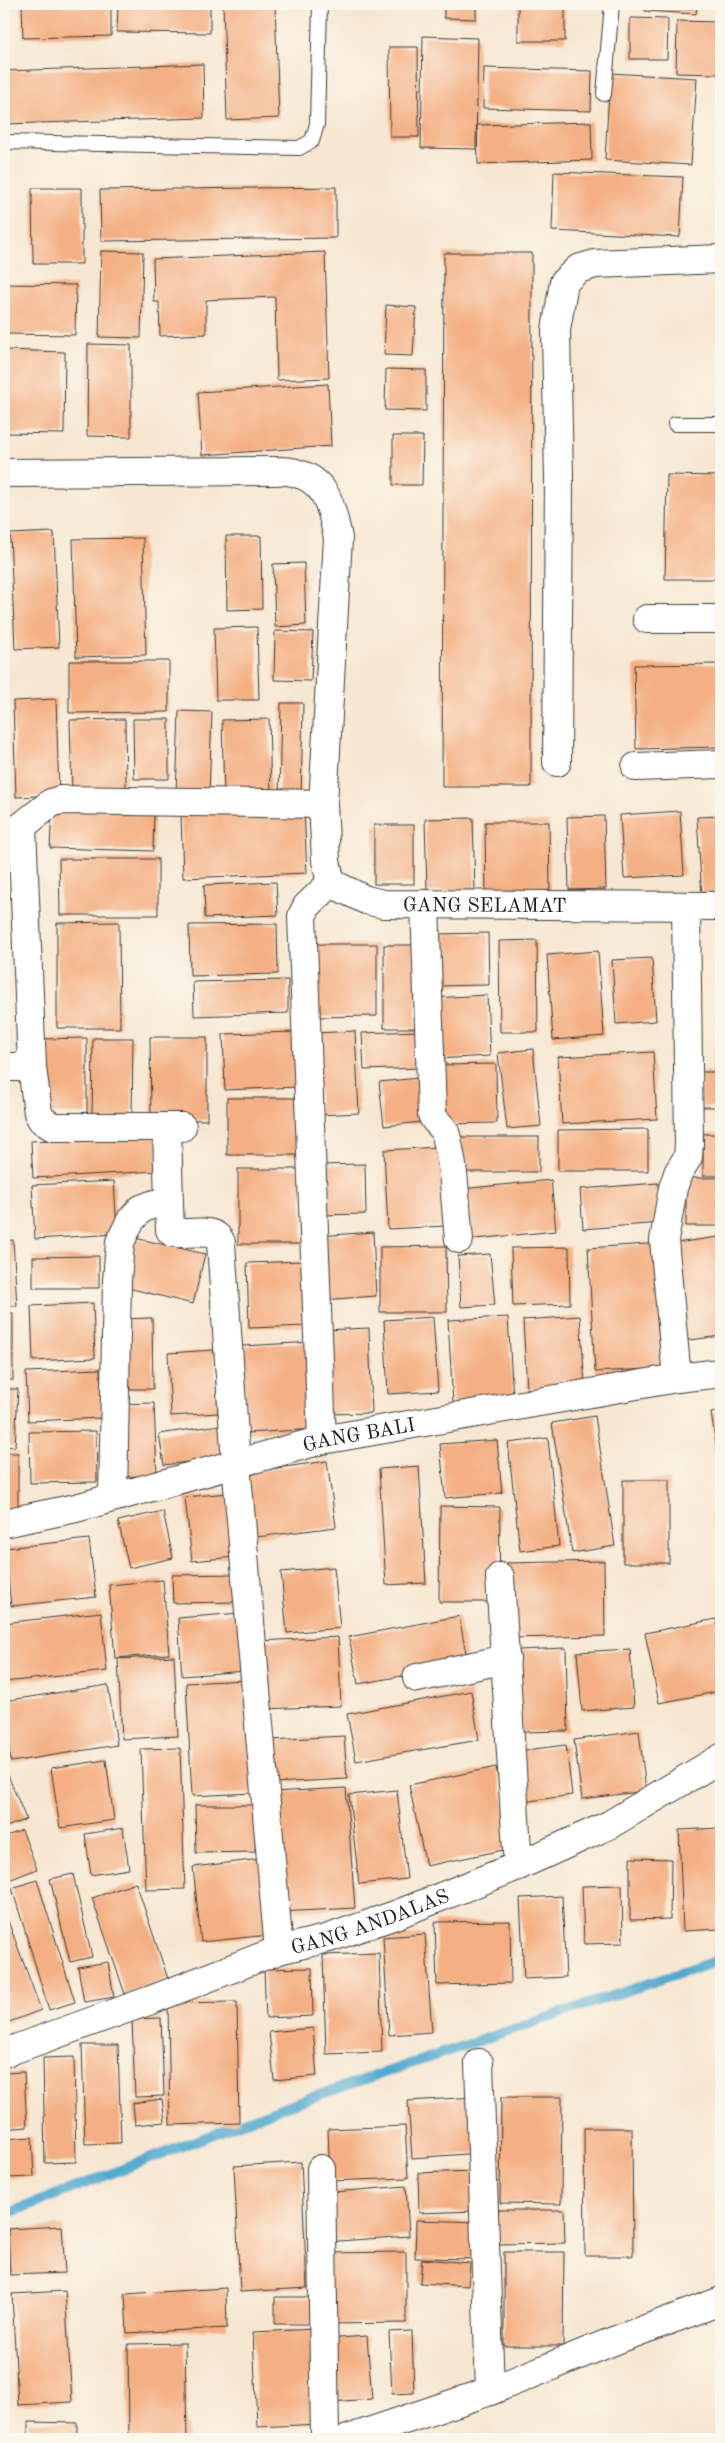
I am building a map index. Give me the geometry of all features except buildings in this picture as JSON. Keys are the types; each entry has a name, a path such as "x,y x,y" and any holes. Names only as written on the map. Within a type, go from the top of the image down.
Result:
{"street":[{"path":"557,762 559,478 556,330 564,282 578,269 595,264 721,259"},
{"path":"4,473 296,472 319,484 331,504 338,538 323,804 326,862 331,883 307,906 302,916 322,1440"},
{"path":"647,619 721,619"},
{"path":"636,767 721,764"},
{"path":"280,1950 236,1464 221,1243 219,1237 213,1233 173,1234 170,1230 169,1205 175,1127 54,1128 47,1125 38,1113 32,1067 13,823 60,800 323,804"},
{"name":"GANG SELAMAT","path":"331,883 366,900 383,904 721,906"},
{"path":"425,904 432,1114 434,1121 444,1129 450,1156 459,1240"},
{"path":"677,1378 664,1240 673,1188 678,1173 688,1157 689,1144 686,907"},
{"path":"4,1067 32,1067"},
{"path":"113,1498 117,1281 120,1242 126,1228 141,1209 154,1204 169,1205"},
{"name":"GANG BALI","path":"4,1523 113,1498 322,1440 677,1378 721,1374"},
{"path":"500,1577 518,1866"},
{"path":"417,1678 506,1659"},
{"name":"GANG ANDALAS","path":"4,2052 151,2000 280,1950 329,1938 398,1914 518,1866 609,1825 721,1758"},
{"path":"479,2063 490,2391"},
{"path":"321,2169 325,2439"},
{"path":"348,2439 490,2391 616,2340 721,2301"}],"lane":[{"path":"4,142 299,148 312,140 317,124 320,4"},
{"path":"604,94 612,4"},
{"path":"675,424 721,424"}],"waterway":[{"path":"4,2215 286,2106 721,1959"}]}
